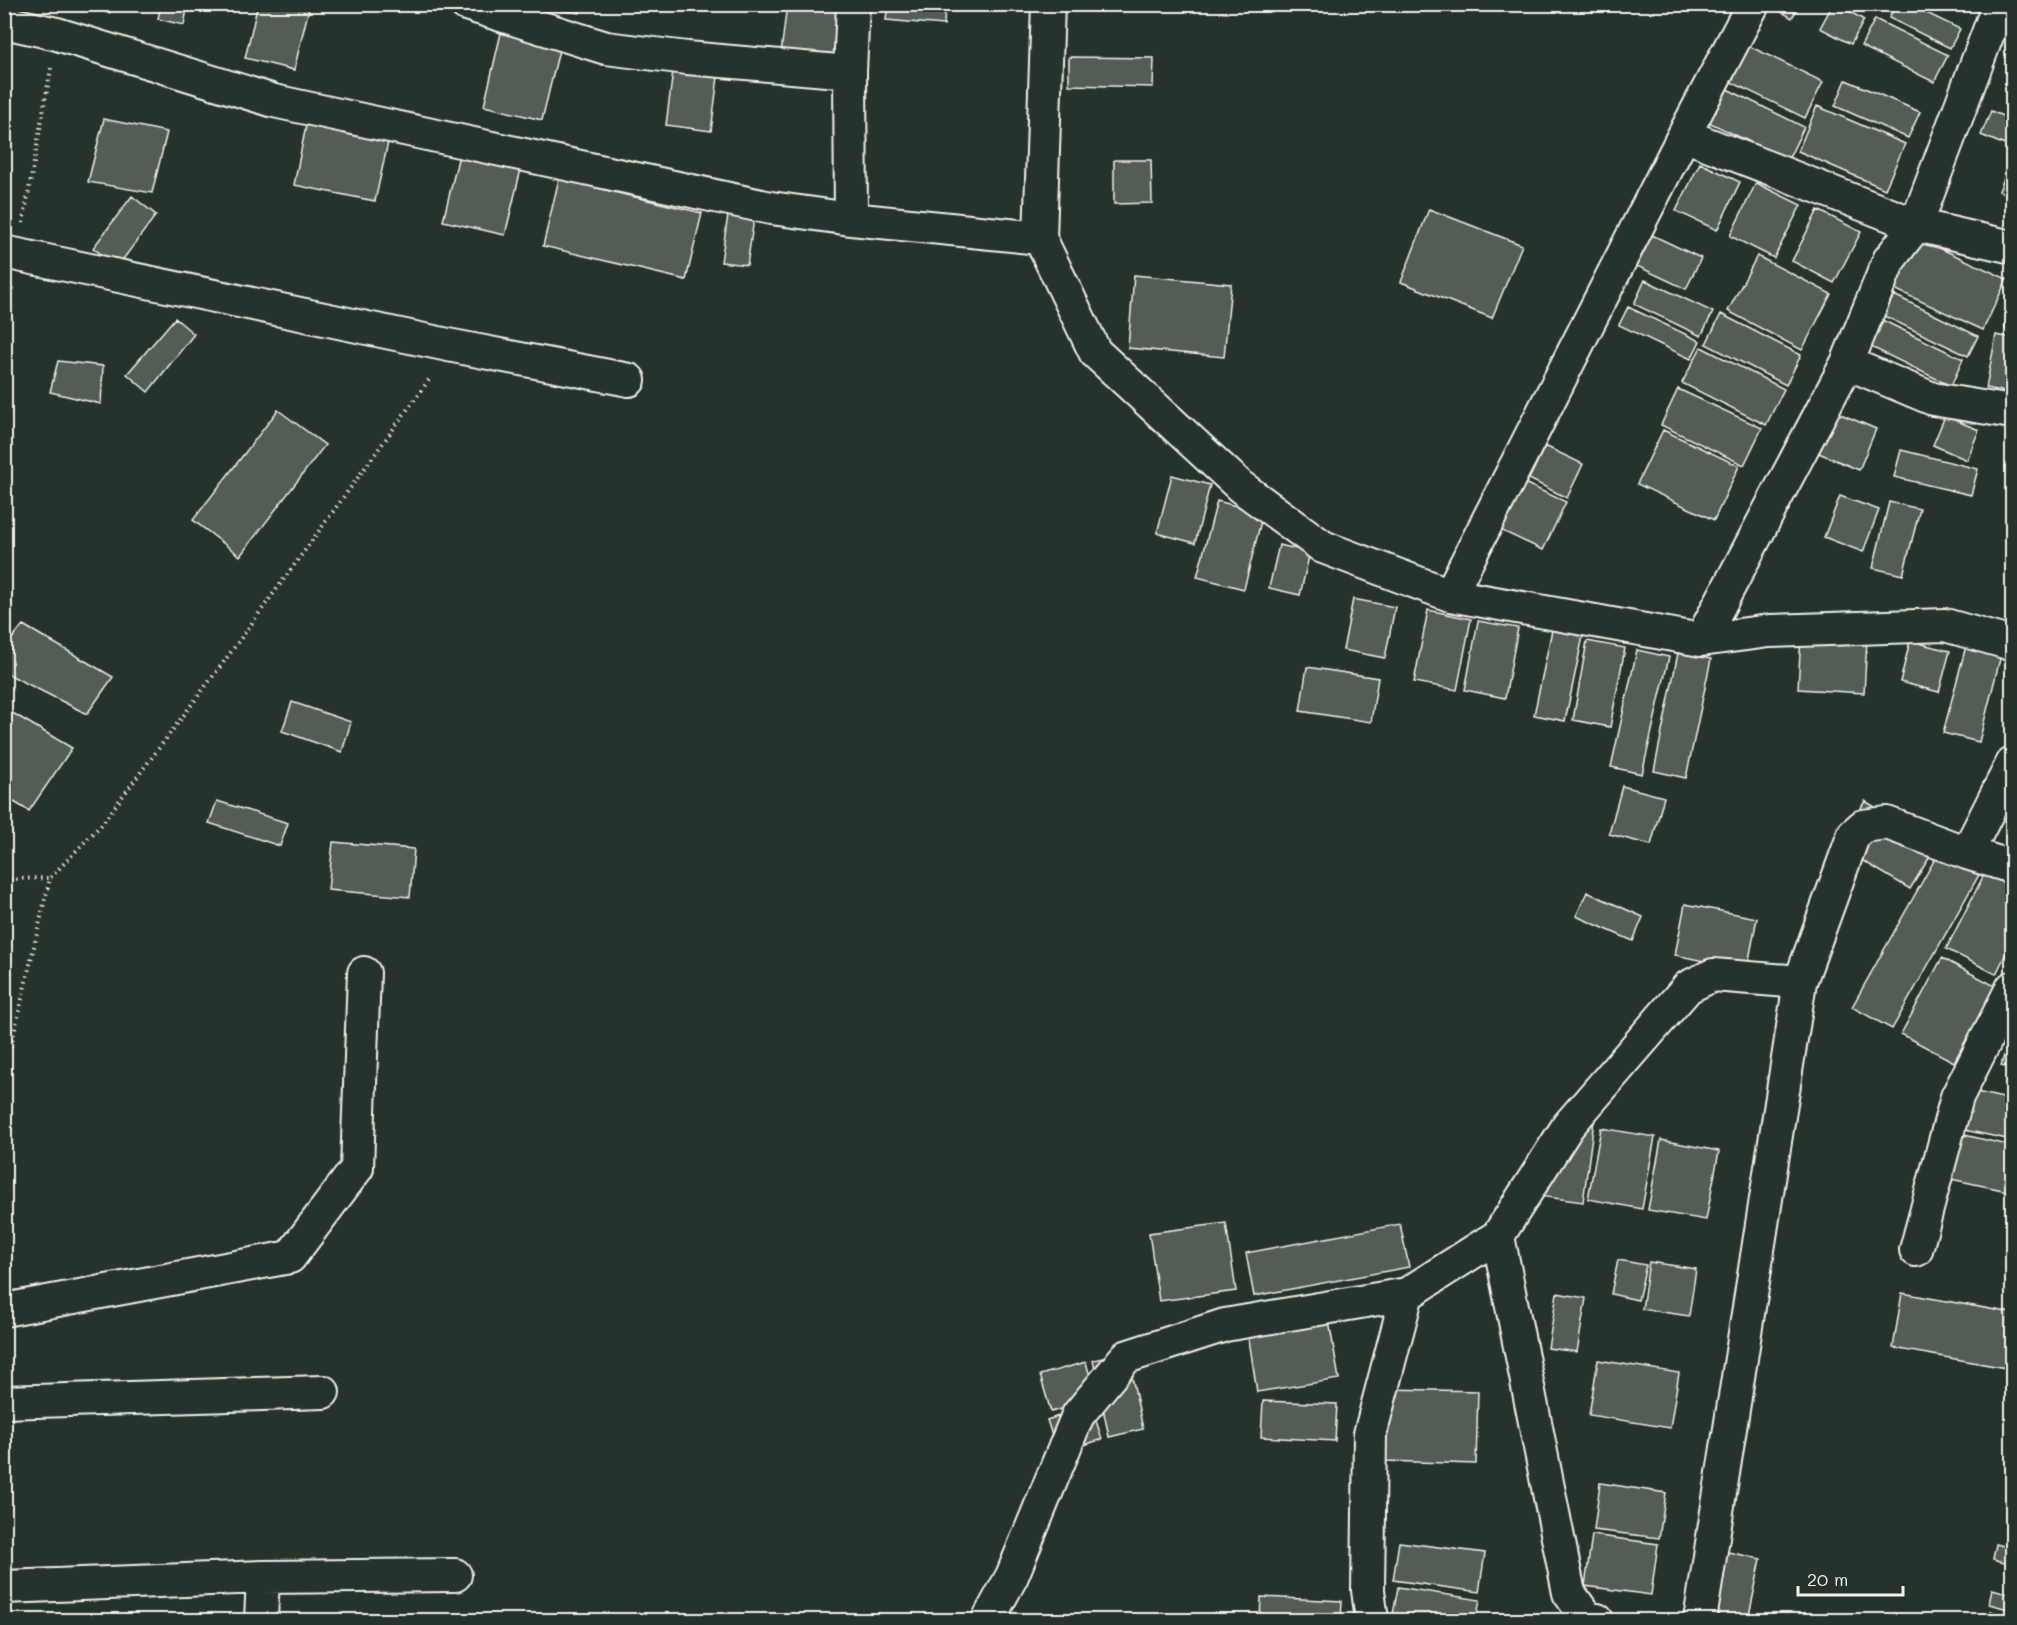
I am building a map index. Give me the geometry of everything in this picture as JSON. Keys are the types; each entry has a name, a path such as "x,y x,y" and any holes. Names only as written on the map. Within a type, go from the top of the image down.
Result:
{"street":[{"path":"466,4 606,48 687,58 850,72"},
{"path":"851,219 850,72 853,4"},
{"path":"1048,4 1040,238 1095,352 1241,487 1323,547 1450,595 1701,640 1769,631 1945,625 2013,644"},
{"path":"1450,595 1753,4"},
{"path":"1701,640 1847,363 1889,260 1916,225 1999,4"},
{"path":"4,22 57,34 274,101 771,208 851,219 1040,238"},
{"path":"1684,135 1916,225 2013,247"},
{"path":"11,253 453,346 629,380"},
{"path":"1847,363 1933,399 2013,412"},
{"path":"1967,853 2013,764"},
{"path":"1700,1620 1800,982 1854,834 1863,826 1887,823 1967,853 2013,867"},
{"path":"4,1310 290,1257 357,1168 364,973"},
{"path":"988,1620 1012,1576 1078,1415 1126,1357 1225,1325 1407,1294 1498,1236 1568,1126 1688,987 1713,975 1800,982"},
{"path":"1916,1250 1957,1097 2013,988"},
{"path":"1498,1236 1569,1593 1587,1618 1597,1620"},
{"path":"1372,1620 1368,1590 1370,1434 1407,1294"},
{"path":"4,1402 323,1392"},
{"path":"4,1587 263,1577 455,1575"},
{"path":"261,1620 263,1577"}],"path":[{"path":"4,330 11,253 57,34"},
{"path":"4,1076 50,878 101,825 227,658 453,346"},
{"path":"4,879 50,878"}],"building":[{"path":"81,4 111,4 109,13 81,6"},
{"path":"161,4 188,4 184,25 158,19"},
{"path":"258,4 310,4 294,70 245,58"},
{"path":"539,4 581,4 580,13 539,8"},
{"path":"787,4 842,10 835,59 781,53"},
{"path":"888,4 945,4 944,25 886,20"},
{"path":"1768,4 1800,4 1792,18"},
{"path":"1833,4 1837,4 1864,20 1851,44 1820,28"},
{"path":"1896,4 1908,4 1960,29 1950,48 1889,18"},
{"path":"1875,19 1948,55 1934,82 1861,46"},
{"path":"501,33 560,46 542,120 484,106"},
{"path":"1749,46 1823,82 1805,118 1731,82"},
{"path":"1069,57 1154,58 1153,87 1069,85"},
{"path":"673,71 718,77 711,131 666,125"},
{"path":"1846,80 1920,112 1908,138 1835,106"},
{"path":"1721,86 1804,127 1788,160 1704,120"},
{"path":"1817,106 1905,144 1885,189 1798,151"},
{"path":"1991,111 2012,120 2012,148 1981,135"},
{"path":"104,119 167,132 152,193 88,182"},
{"path":"307,121 389,138 375,201 294,185"},
{"path":"459,155 521,169 505,235 443,221"},
{"path":"2012,157 2012,196 1999,191"},
{"path":"1114,160 1151,160 1152,203 1114,204"},
{"path":"1700,163 1740,182 1717,230 1676,211"},
{"path":"559,179 702,213 686,280 543,246"},
{"path":"1756,183 1801,205 1774,258 1730,236"},
{"path":"132,196 156,215 118,266 93,248"},
{"path":"1429,209 1522,245 1492,318 1401,282"},
{"path":"1818,210 1861,232 1834,283 1792,261"},
{"path":"728,215 754,219 747,265 721,262"},
{"path":"1652,235 1701,258 1686,289 1637,266"},
{"path":"1913,236 2007,279 1983,330 1890,287"},
{"path":"1757,256 1831,294 1802,350 1728,311"},
{"path":"1134,275 1231,284 1224,357 1128,348"},
{"path":"2012,279 2012,330 2005,329"},
{"path":"1645,280 1713,312 1701,336 1634,304"},
{"path":"1894,295 1978,336 1968,356 1884,316"},
{"path":"1628,307 1700,341 1691,359 1619,325"},
{"path":"1721,314 1801,355 1786,385 1706,344"},
{"path":"175,318 194,334 148,392 127,374"},
{"path":"1880,319 1963,359 1951,386 1867,345"},
{"path":"1996,335 2012,338 2012,393 1986,388"},
{"path":"1701,347 1784,389 1766,425 1682,383"},
{"path":"58,361 103,366 101,404 50,392"},
{"path":"1678,389 1762,428 1744,465 1661,425"},
{"path":"278,410 325,445 240,556 193,520"},
{"path":"1831,410 1876,429 1859,470 1814,451"},
{"path":"1945,416 1979,430 1967,460 1933,445"},
{"path":"1663,430 1739,466 1714,520 1637,484"},
{"path":"1545,446 1583,464 1567,498 1529,479"},
{"path":"1901,450 1978,469 1971,495 1894,477"},
{"path":"1172,475 1210,485 1195,543 1157,533"},
{"path":"1520,481 1566,502 1543,550 1498,529"},
{"path":"1840,496 1879,510 1863,552 1824,537"},
{"path":"1217,501 1263,513 1244,589 1197,577"},
{"path":"2012,501 2012,530 2005,528"},
{"path":"1889,502 1920,509 1903,575 1873,568"},
{"path":"1279,545 1310,552 1300,595 1269,588"},
{"path":"1353,599 1395,607 1385,658 1343,650"},
{"path":"1428,610 1471,619 1457,690 1414,682"},
{"path":"1478,621 1518,628 1505,698 1465,690"},
{"path":"23,625 113,677 87,714 4,672 4,648"},
{"path":"1552,630 1583,636 1565,721 1534,715"},
{"path":"1801,635 1867,639 1864,693 1798,689"},
{"path":"1587,641 1625,648 1610,727 1573,720"},
{"path":"1910,641 1950,651 1939,692 1900,682"},
{"path":"1966,646 2001,655 1979,742 1943,733"},
{"path":"1637,650 1669,657 1642,774 1611,767"},
{"path":"1678,653 1711,659 1686,778 1654,771"},
{"path":"1307,667 1378,678 1371,722 1300,711"},
{"path":"292,702 351,722 342,752 282,731"},
{"path":"4,708 72,748 29,811 4,796"},
{"path":"1622,786 1664,797 1651,845 1609,834"},
{"path":"217,801 288,823 280,846 209,823"},
{"path":"1865,801 1937,845 1910,889 1838,846"},
{"path":"333,842 414,849 410,897 328,890"},
{"path":"1940,850 1980,873 1892,1029 1852,1007"},
{"path":"1986,871 2012,885 2012,941 1996,974 1946,949"},
{"path":"1587,892 1643,917 1633,941 1576,916"},
{"path":"1685,904 1757,918 1747,970 1675,955"},
{"path":"1942,958 1995,986 1954,1062 1901,1034"},
{"path":"2012,1026 2012,1069 2001,1066"},
{"path":"1972,1091 2012,1100 2012,1140 1964,1130"},
{"path":"1559,1117 1594,1121 1583,1202 1531,1195"},
{"path":"1601,1128 1655,1137 1642,1209 1588,1199"},
{"path":"1956,1133 2012,1146 2012,1192 1946,1178"},
{"path":"1661,1140 1719,1151 1706,1220 1648,1210"},
{"path":"1226,1223 1236,1291 1159,1301 1149,1233"},
{"path":"1400,1224 1409,1267 1254,1296 1246,1253"},
{"path":"1618,1260 1646,1265 1638,1300 1611,1294"},
{"path":"1649,1262 1696,1269 1689,1316 1642,1309"},
{"path":"1557,1293 1586,1298 1577,1352 1548,1348"},
{"path":"1902,1293 2012,1313 2012,1369 1893,1348"},
{"path":"1329,1321 1339,1379 1257,1392 1248,1333"},
{"path":"1127,1353 1143,1429 1109,1437 1093,1360"},
{"path":"1598,1360 1679,1373 1670,1428 1589,1415"},
{"path":"1086,1362 1096,1399 1051,1412 1040,1375"},
{"path":"1386,1389 1478,1391 1476,1464 1385,1461"},
{"path":"1263,1401 1337,1404 1335,1441 1261,1437"},
{"path":"1091,1405 1102,1439 1058,1454 1047,1420"},
{"path":"1600,1483 1666,1493 1659,1538 1594,1530"},
{"path":"1592,1535 1658,1544 1651,1595 1585,1586"},
{"path":"1399,1542 1485,1553 1479,1592 1393,1580"},
{"path":"1996,1544 2012,1548 2012,1564 1993,1559"},
{"path":"1709,1548 1761,1559 1748,1620 1734,1620 1696,1612"},
{"path":"1398,1587 1480,1600 1476,1620 1392,1620"},
{"path":"1992,1589 2012,1594 2012,1610 1989,1604"},
{"path":"1261,1597 1342,1601 1341,1620 1260,1620"},
{"path":"1990,1611 2012,1617 2012,1620 1988,1620"}]}
